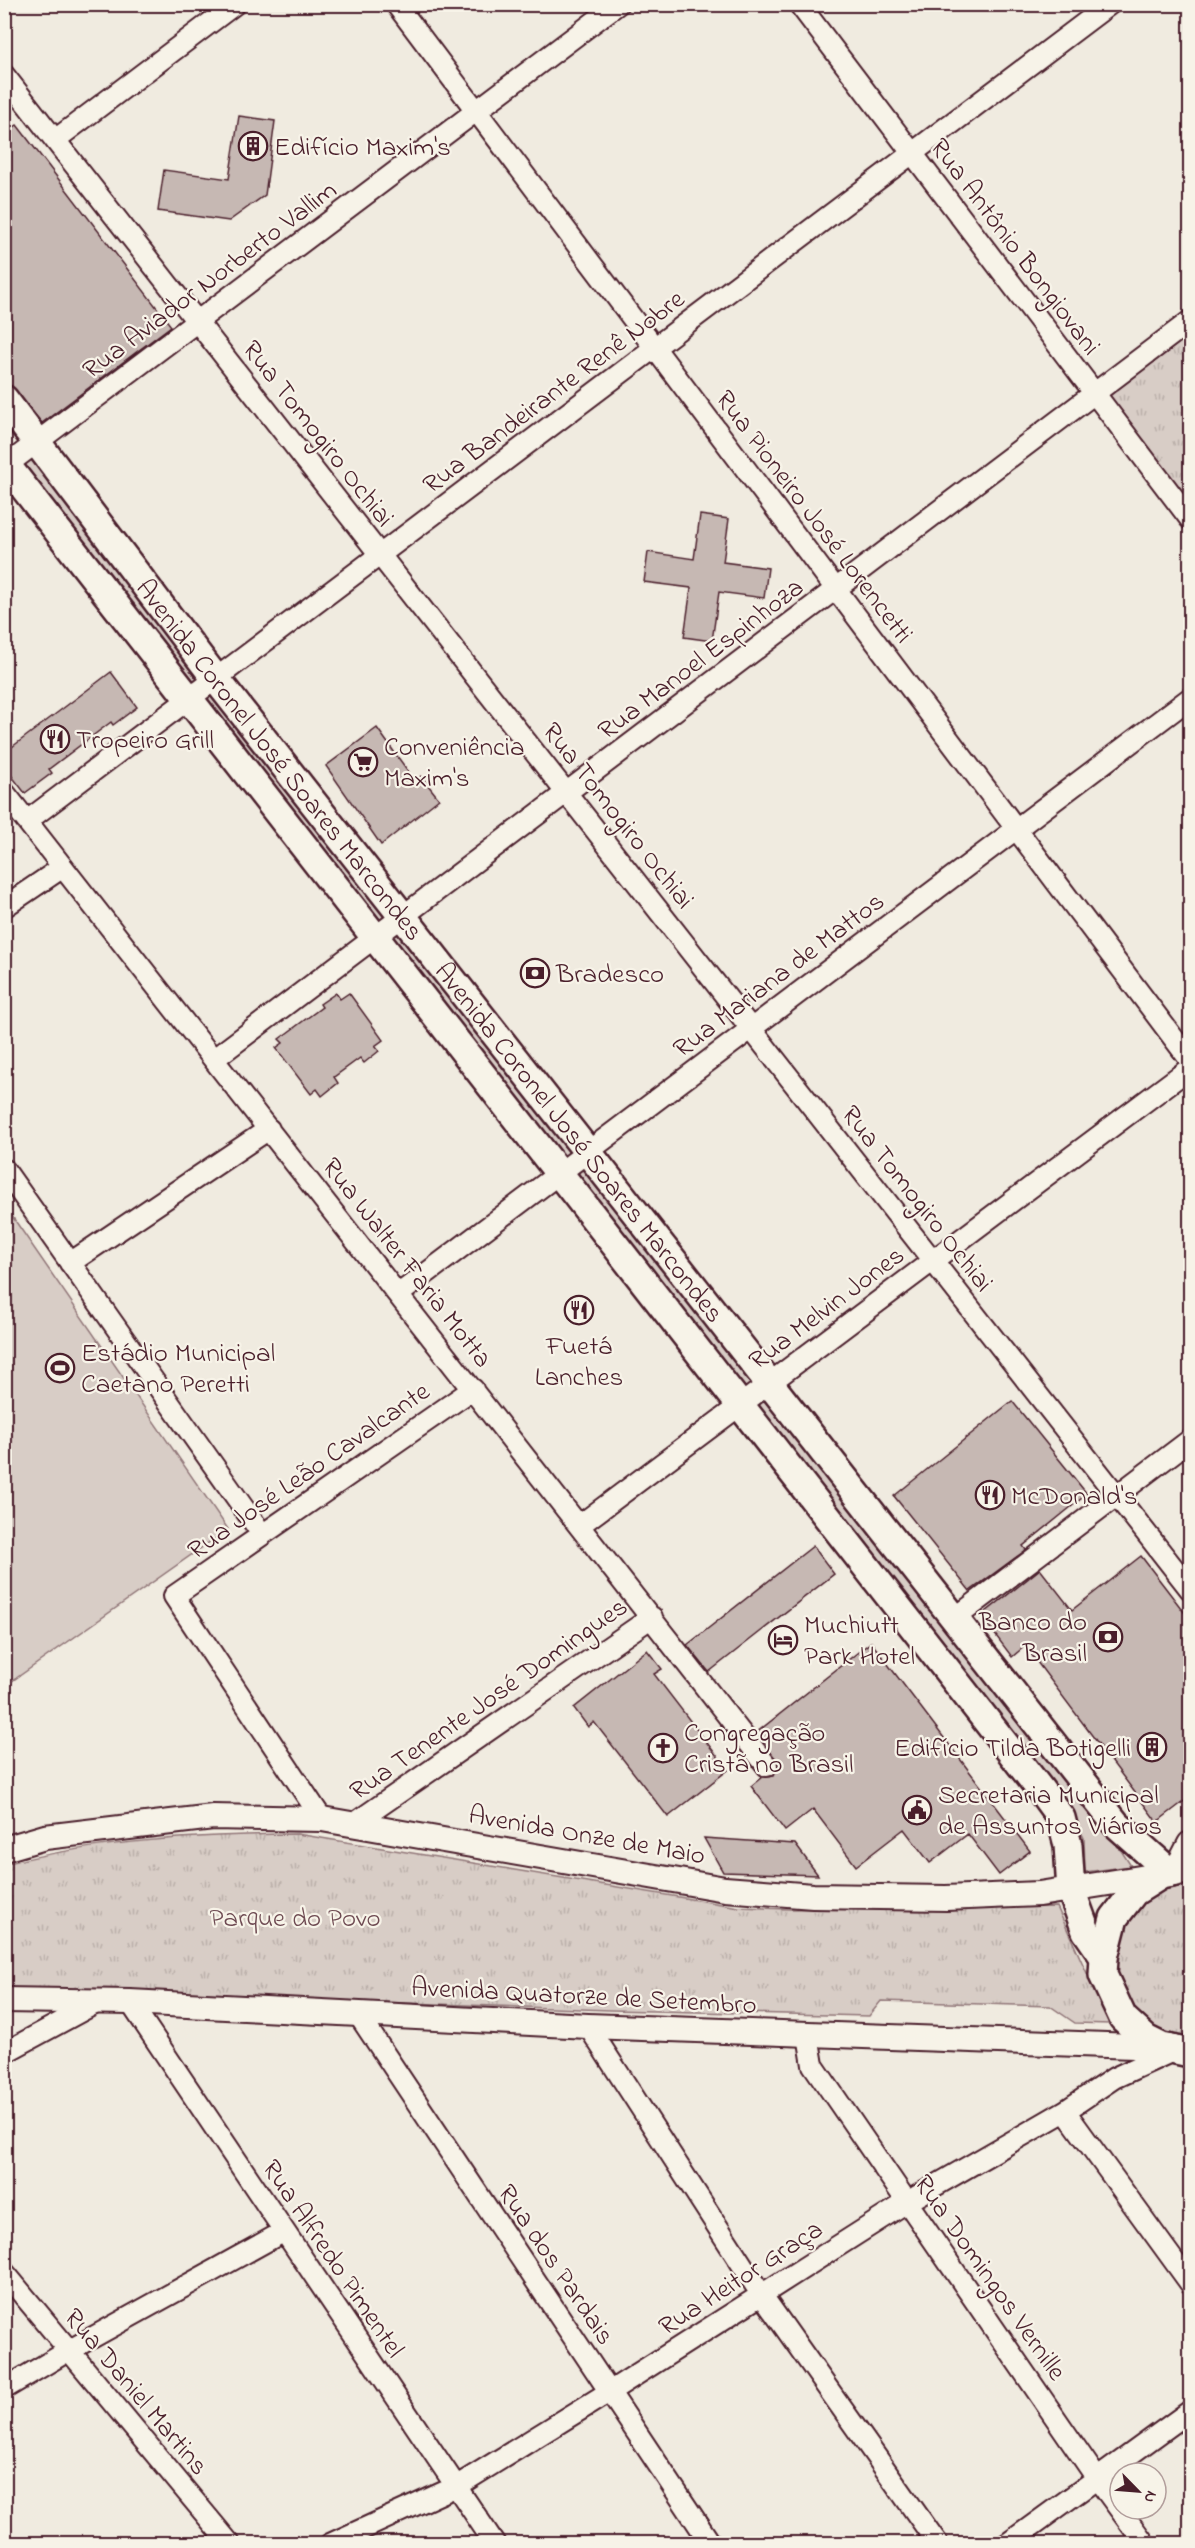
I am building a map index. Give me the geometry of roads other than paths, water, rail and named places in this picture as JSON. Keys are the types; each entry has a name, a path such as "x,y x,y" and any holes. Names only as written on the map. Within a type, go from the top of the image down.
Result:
{"main road":[{"name":"Avenida Coronel José Soares Marcondes","path":"4,399 216,679 1116,1824 1181,1867"},
{"name":"Avenida Coronel José Soares Marcondes","path":"5,465 1061,1818 1068,1845 1071,1890 1086,1931 1104,1957"},
{"path":"1176,2050 1146,2039 1123,2018 1103,1975 1104,1957 1114,1918 1134,1892 1181,1867"}],"street":[{"path":"56,140 235,4"},
{"name":"Rua Pioneiro José Lorencetti","path":"396,4 1191,1060"},
{"name":"Rua Aviador Norberto Vallim","path":"5,465 618,4"},
{"name":"Rua Antônio Bongiovani","path":"799,4 1191,519"},
{"name":"Rua Bandeirante Renê Nobre","path":"27,821 1110,4"},
{"name":"Rua Tomogiro Ochiai","path":"7,83 56,140 1191,1589"},
{"name":"Rua Manoel Espinhoza","path":"214,1059 1191,321"},
{"name":"Rua Mariana de Mattos","path":"399,1294 1191,698"},
{"name":"Rua Walter Faria Motta","path":"4,792 767,1766"},
{"path":"4,907 63,867"},
{"name":"Rua Melvin Jones","path":"580,1525 1191,1068"},
{"path":"70,1263 269,1129"},
{"path":"4,1169 262,1534"},
{"name":"Rua José Leão Cavalcante","path":"322,1819 174,1596 473,1389"},
{"path":"954,1618 1191,1440"},
{"name":"Rua Tenente José Domingues","path":"355,1823 652,1617"},
{"name":"Avenida Onze de Maio","path":"4,1849 45,1837 213,1817 322,1819 725,1889 813,1896 878,1898 946,1898 1071,1890 1181,1867"},
{"name":"Avenida Quatorze de Setembro","path":"4,2000 130,2002 588,2026 1176,2050"},
{"path":"4,2054 98,2002"},
{"name":"Rua Alfredo Pimentel","path":"130,2002 495,2544"},
{"name":"Rua dos Pardais","path":"358,2014 711,2544"},
{"path":"588,2026 760,2294 938,2544"},
{"name":"Rua Domingos Vernille","path":"808,2035 813,2065 1096,2477 1145,2544"},
{"name":"Rua Heitor Graça","path":"330,2544 457,2486 907,2202 1065,2111 1114,2078 1176,2050"},
{"path":"1065,2111 1191,2283"},
{"path":"4,2389 283,2232"},
{"name":"Rua Daniel Martins","path":"4,2272 230,2544"},
{"path":"1007,2544 1096,2477 1191,2411"}],"place":[{"name":"Edifício Maxim's","path":"253,146"},
{"name":"Tropeiro Grill","path":"55,739"},
{"name":"Conveniência Maxim's","path":"363,762"},
{"name":"Bradesco","path":"535,973"},
{"name":"Fuetá Lanches","path":"579,1310"},
{"name":"Estádio Municipal Caetano Peretti","path":"60,1368"},
{"name":"McDonald's","path":"990,1495"},
{"name":"Banco do Brasil","path":"1108,1637"},
{"name":"Muchiutt Park Hotel","path":"783,1640"},
{"name":"Edifício Tilda Botigelli","path":"1152,1747"},
{"name":"Congregação Cristã no Brasil","path":"663,1748"},
{"name":"Secretaria Municipal de Assuntos Viários","path":"917,1810"}],"park label":[{"name":"Parque do Povo","path":"295,1917"}]}
